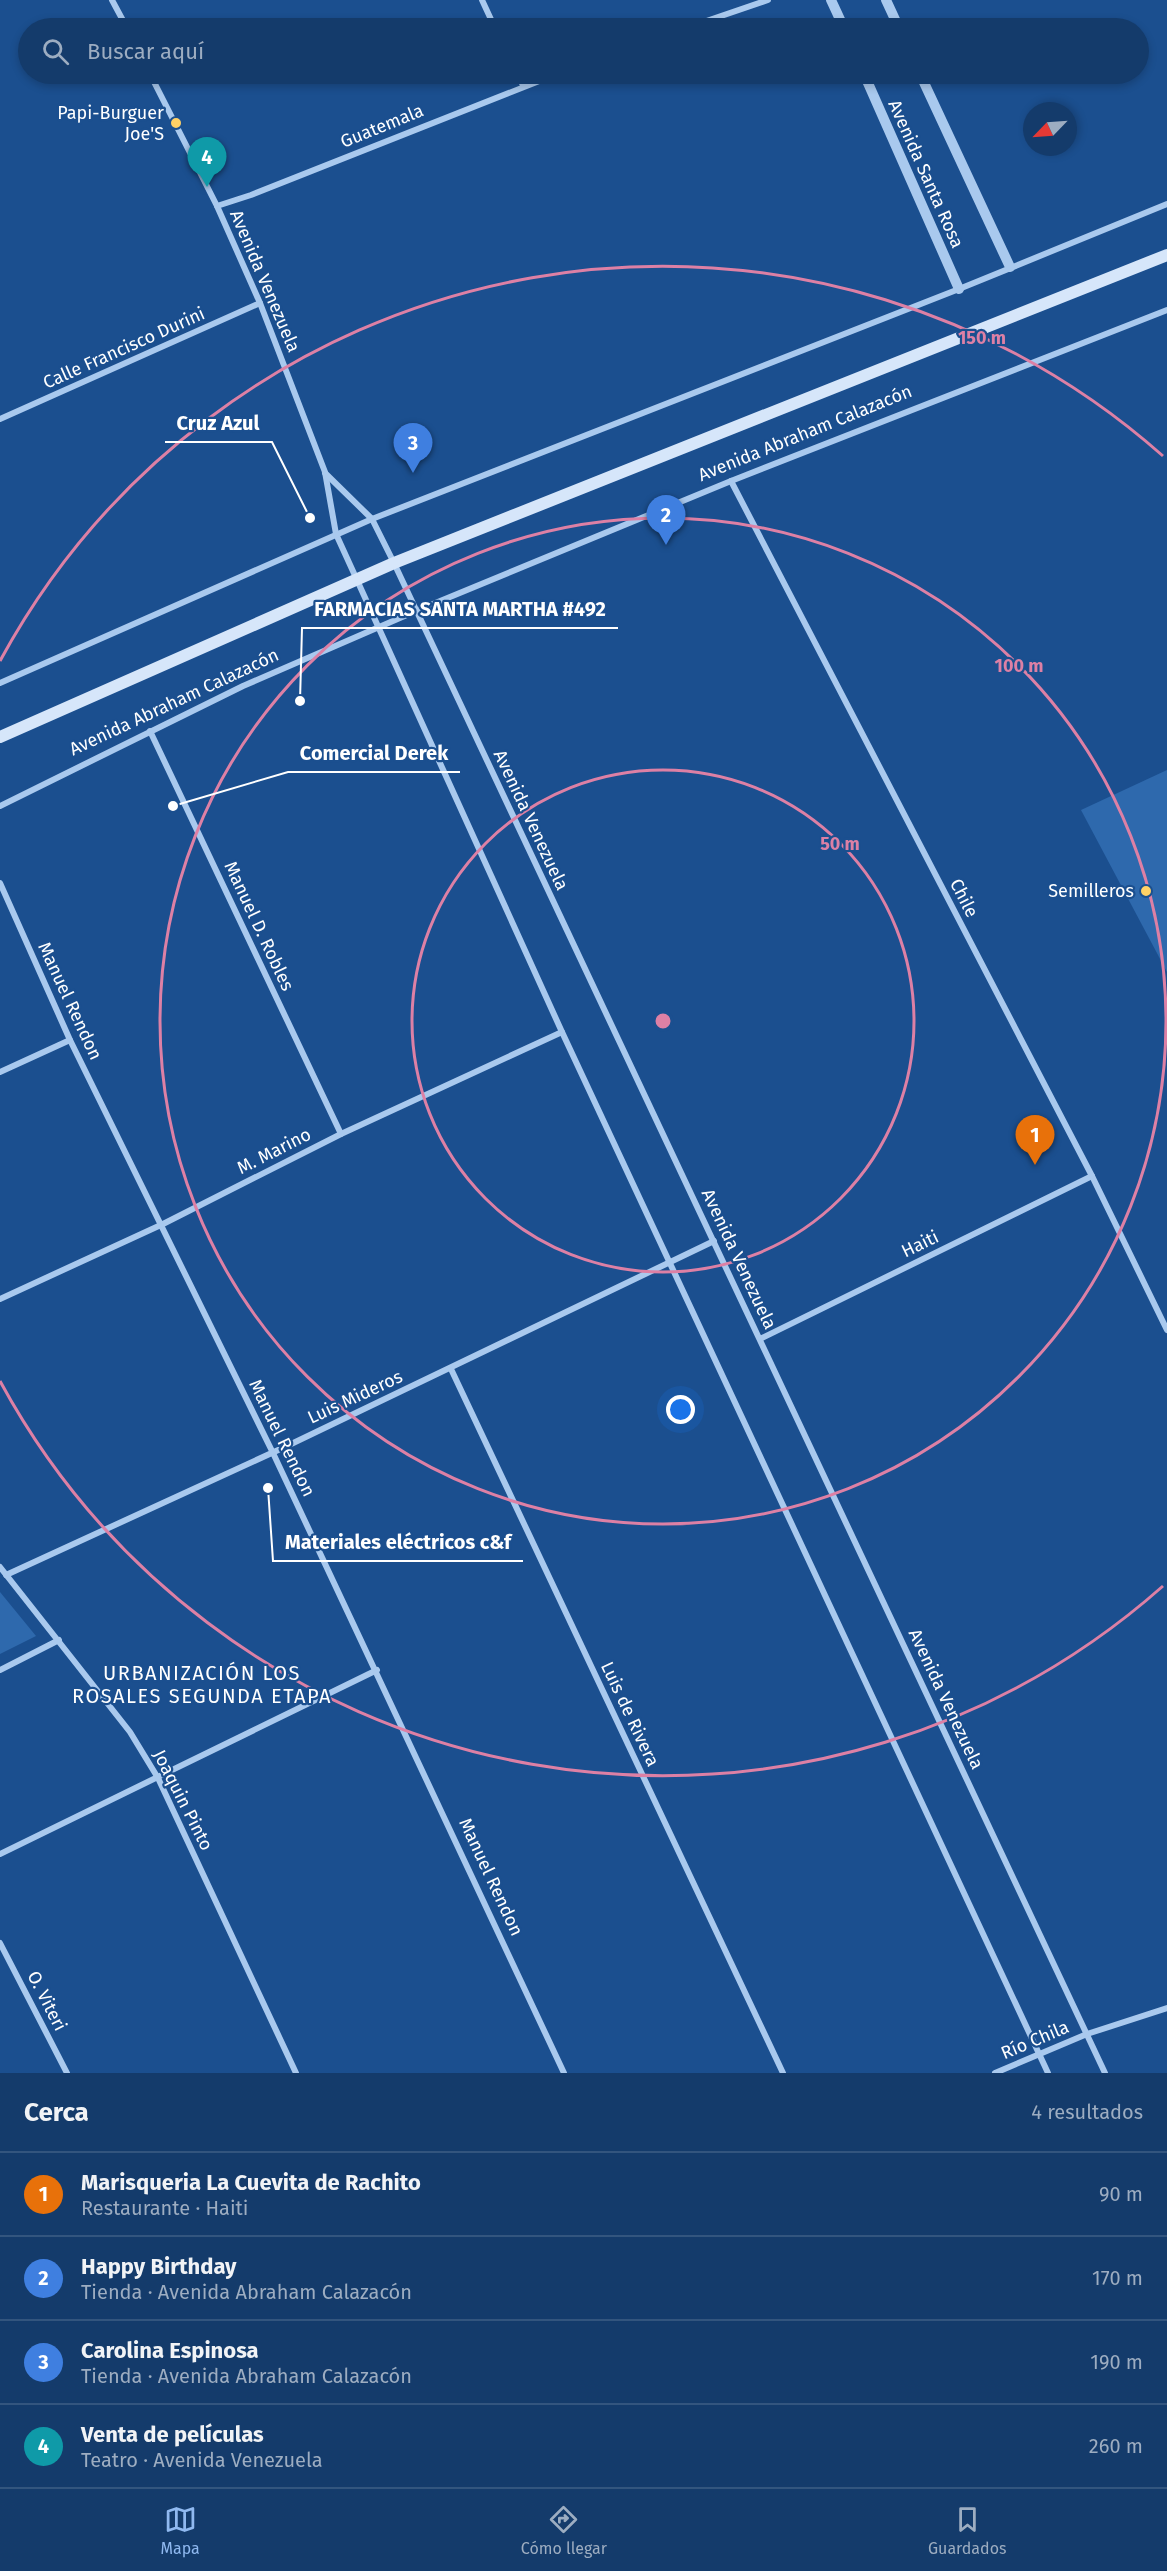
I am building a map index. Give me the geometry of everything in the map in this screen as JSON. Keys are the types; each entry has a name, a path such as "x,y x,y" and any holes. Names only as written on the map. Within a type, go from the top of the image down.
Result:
{"main road":[{"name":"Avenida Abraham Calazacón","path":"0,737 394,563 1167,255"}],"street":[{"path":"112,0 122,18"},
{"path":"482,0 490,18"},
{"path":"715,18 768,0"},
{"path":"831,0 839,18"},
{"path":"886,0 894,18"},
{"name":"Avenida Venezuela","path":"155,84 217,206 260,303 325,472 336,534 562,1032 1048,2073"},
{"name":"Guatemala","path":"217,206 251,195 529,84"},
{"name":"Avenida Santa Rosa","path":"868,84 958,289"},
{"name":"Avenida Santa Rosa","path":"925,84 1010,267"},
{"path":"0,683 372,519 958,289 1167,204"},
{"name":"Calle Francisco Durini","path":"0,419 260,303"},
{"name":"Avenida Abraham Calazacón","path":"0,806 243,686 416,611 731,482 1167,310"},
{"name":"Avenida Venezuela","path":"325,472 372,519 394,563 1105,2073"},
{"name":"Chile","path":"731,482 1092,1176 1164,1318 1167,1330"},
{"name":"Manuel D. Robles","path":"150,731 341,1134"},
{"name":"Manuel Rendon","path":"0,883 70,1040 163,1224 377,1670 564,2073"},
{"name":"M. Marino","path":"0,1299 163,1224 341,1134 562,1032"},
{"path":"0,1072 70,1040"},
{"name":"Haiti","path":"760,1338 1092,1176"},
{"name":"Luis Mideros","path":"6,1575 273,1453 714,1241"},
{"name":"Luis de Rivera","path":"451,1368 783,2073"},
{"name":"Joaquin Pinto","path":"0,1567 130,1732 158,1778 296,2073"},
{"path":"0,1670 59,1640"},
{"path":"0,1854 377,1670"},
{"name":"O. Viteri","path":"0,1943 67,2073"},
{"name":"Río Chila","path":"995,2073 1087,2034 1167,2008"}],"shaded area":[{"name":"Semilleros","path":"1167,770 1167,972 1081,810"},
{"path":"0,1592 36,1636 0,1654"}],"place":[{"name":"Papi-Burguer Joe'S","path":"176,123"},
{"name":"Venta de películas","path":"207,187"},
{"name":"Carolina Espinosa","path":"413,473"},
{"name":"Cruz Azul","path":"310,518"},
{"name":"Happy Birthday","path":"666,545"},
{"name":"FARMACIAS SANTA MARTHA #492","path":"300,701"},
{"name":"Comercial Derek","path":"173,806"},
{"name":"Semilleros","path":"1146,891"},
{"name":"Marisqueria La Cuevita de Rachito","path":"1035,1165"},
{"name":"Materiales eléctricos c&f","path":"268,1488"}],"district":[{"name":"URBANIZACIÓN LOS ROSALES SEGUNDA ETAPA","path":"202,1684"}]}
